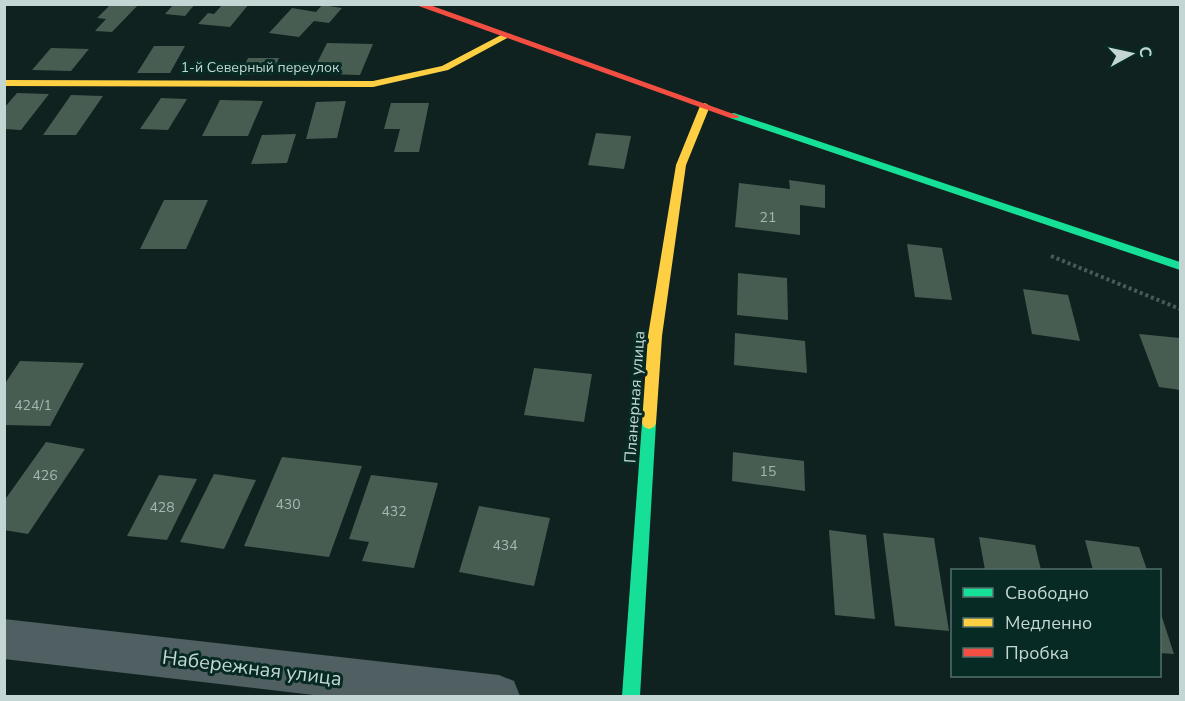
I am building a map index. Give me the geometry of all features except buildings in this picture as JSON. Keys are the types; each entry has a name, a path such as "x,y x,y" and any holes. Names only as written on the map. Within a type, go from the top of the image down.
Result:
{"main road":[{"path":"417,4 705,106 1180,266"},
{"name":"1-й Северный переулок","path":"4,83 373,84 445,68 506,36"},
{"name":"Планерная улица","path":"631,696 655,336 681,165 705,106"}],"street":[{"name":"Набережная улица","path":"4,639 499,696"}],"traffic: fast":[{"path":"734,116 1180,266"},
{"path":"631,696 649,423"}],"traffic: slow":[{"path":"4,83 373,84 445,68 506,36"},
{"path":"649,423 655,336 681,165 705,106"}],"traffic: jam":[{"path":"417,4 734,116"}]}
